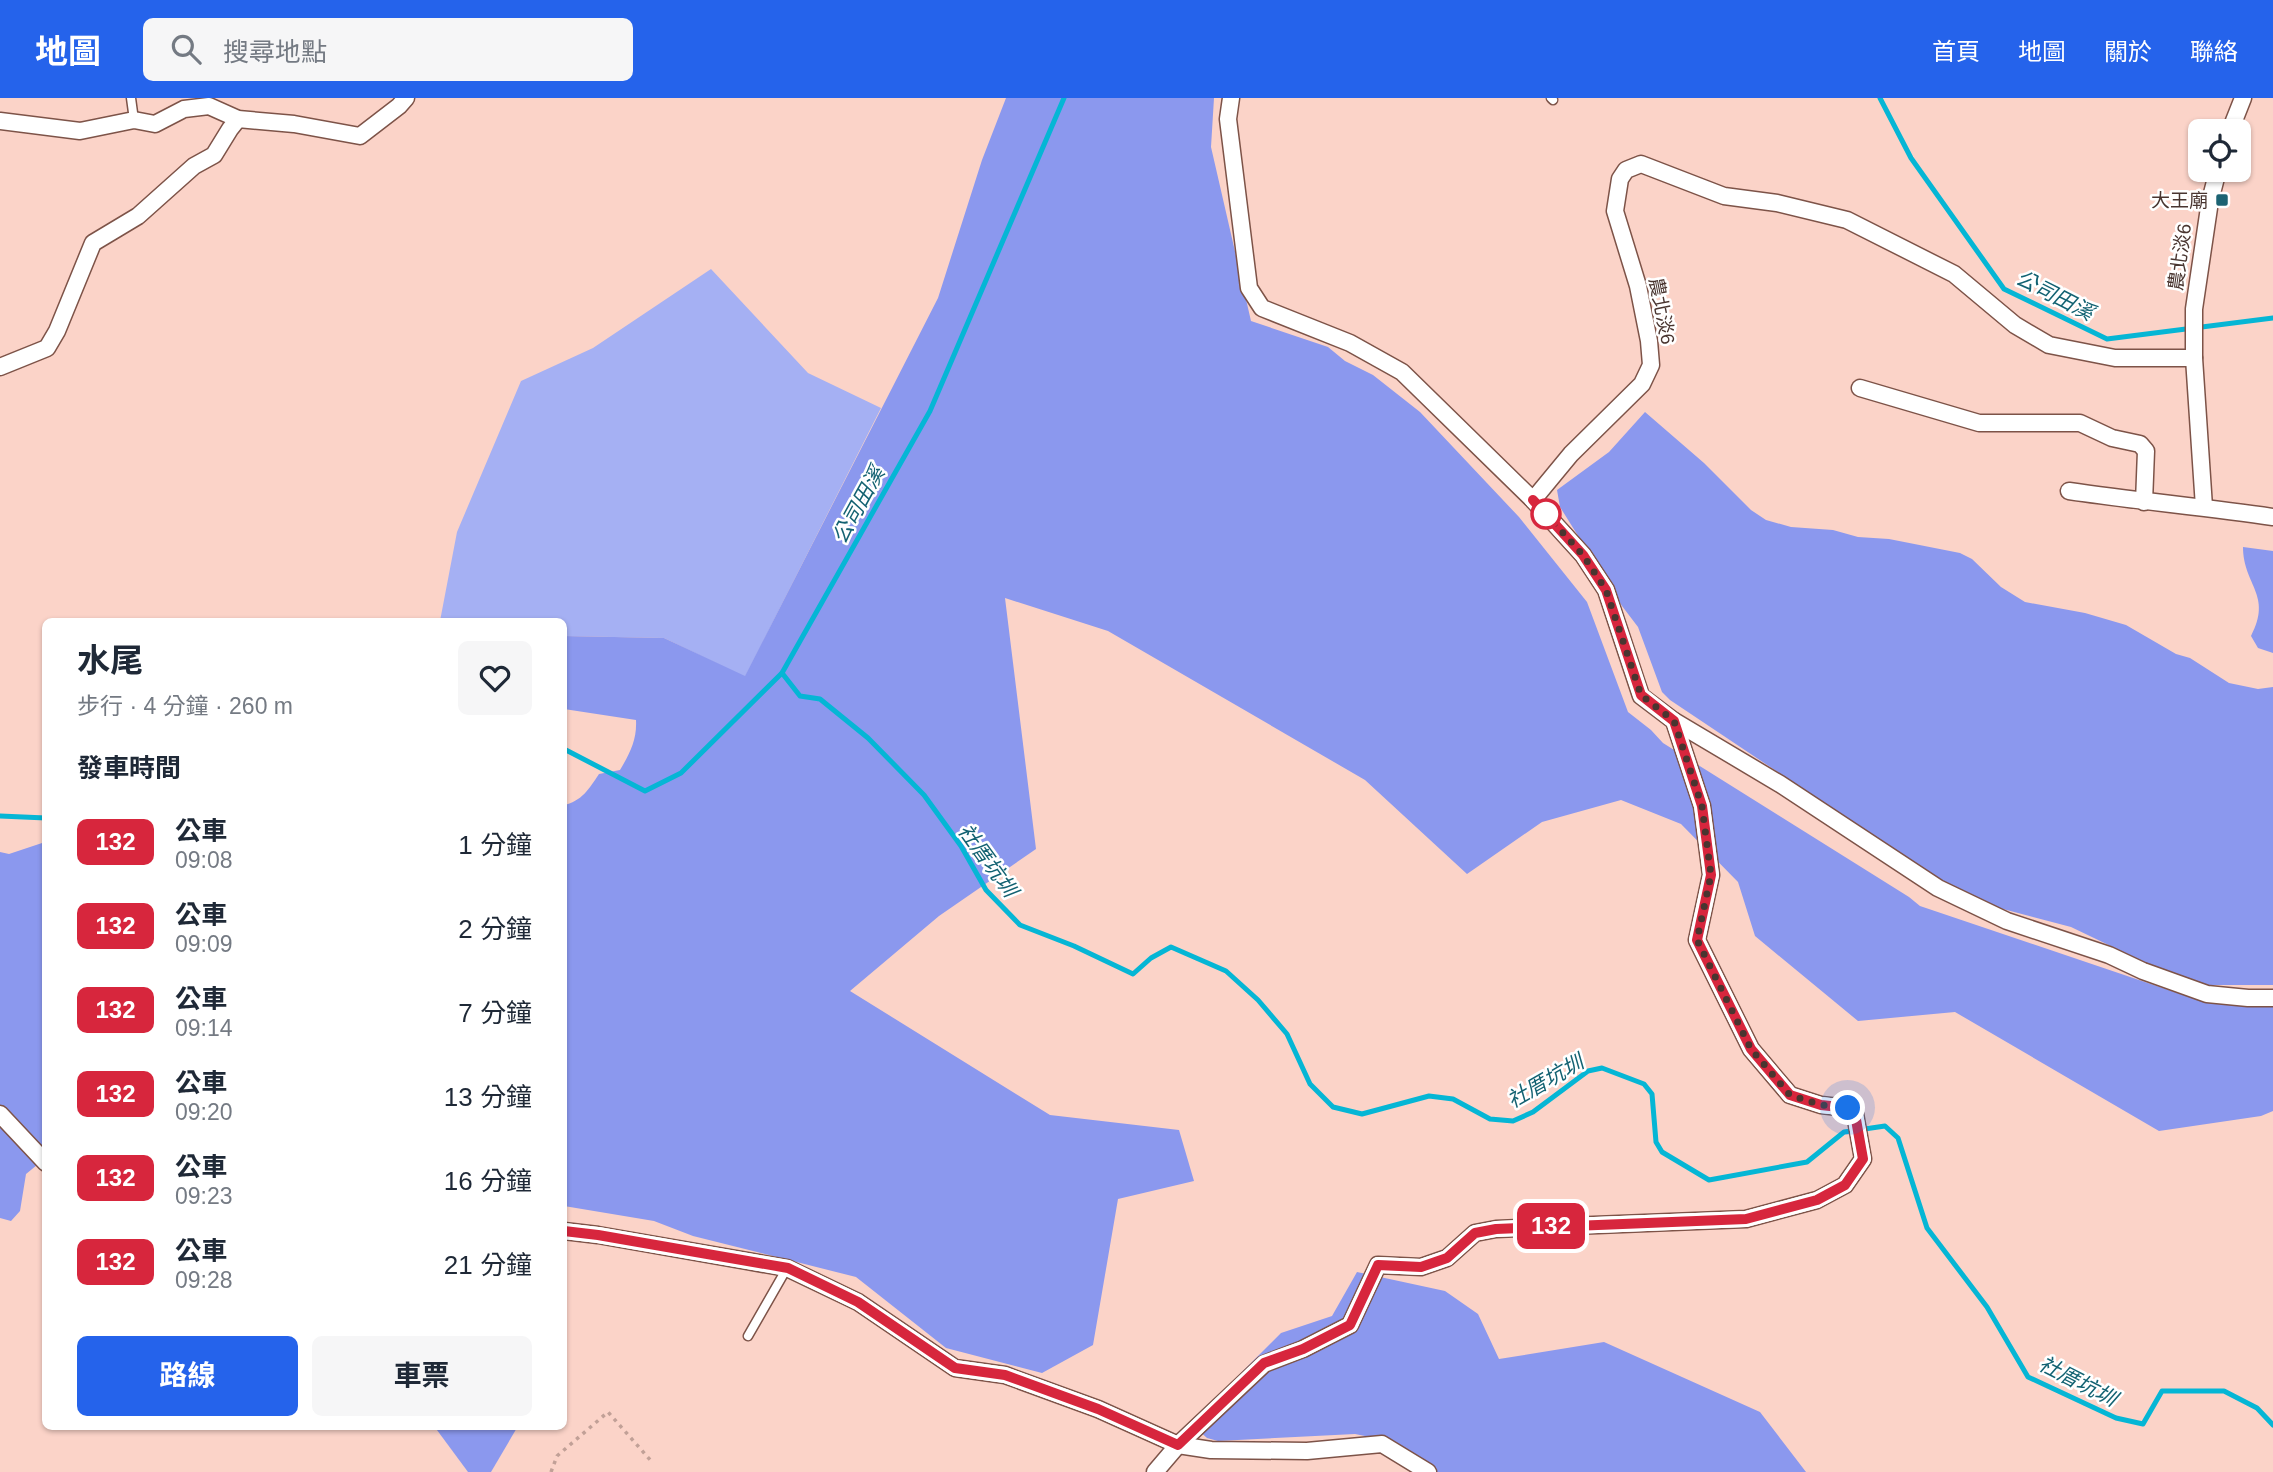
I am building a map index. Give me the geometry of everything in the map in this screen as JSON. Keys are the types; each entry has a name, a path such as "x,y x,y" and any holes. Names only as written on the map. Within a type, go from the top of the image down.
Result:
{"street":[{"path":"0,121 80,131 134,120 155,124 184,109 209,106 238,119 294,124 360,136 406,98"},
{"path":"1231,98 1228,119 1249,288 1262,308 1350,343 1402,372 1533,500 1583,555 1606,590 1641,695 1674,721 1780,784 1938,888 2007,921 2207,994 2273,998"},
{"path":"2235,119 2243,98"},
{"path":"0,367 47,348 57,331 93,243 138,216 194,166 214,155 238,119"},
{"name":"農北淡6","path":"1533,500 1571,454 1642,384 1651,365 1638,286 1615,211 1620,179 1626,170 1641,164 1724,196 1777,203 1847,220 1954,274 2015,325 2049,345 2115,358 2193,349"},
{"name":"農北淡6","path":"2204,507 2193,349 2194,309 2215,182"},
{"path":"1860,388 1979,423 2080,423 2112,438 2140,444 2146,452 2144,502"},
{"path":"2069,491 2273,517"},
{"path":"1155,1472 1178,1445 1264,1363 1303,1349 1350,1325 1378,1265 1421,1267 1447,1258 1475,1233 1496,1229 1746,1219 1817,1200 1845,1185 1856,1171 1863,1159 1855,1114 1848,1108 1821,1105 1790,1095 1751,1049 1697,940 1711,875 1702,806 1674,721"},
{"path":"0,1114 42,1159"},
{"path":"567,1231 788,1268 858,1302 955,1368 1005,1375 1098,1409 1178,1445 1212,1450 1307,1451 1382,1444 1428,1472"}],"lane":[{"path":"131,98 134,120"},
{"path":"748,1336 788,1268"}],"path":[{"path":"551,1472 558,1456 608,1412 652,1462"}],"shaded area":[{"path":"1006,98 1214,98 1211,147 1251,321 1328,347 1345,361 1373,375 1420,412 1519,517 1587,602 1628,712 1663,743 1920,906 2204,1002 2273,1000 2273,1111 2261,1116 2159,1131 1955,1012 1858,1021 1755,936 1738,882 1681,824 1621,800 1542,822 1467,874 1365,780 1108,631 1005,598 1036,849 939,916 850,991 1050,1115 1179,1130 1194,1181 1118,1199 1093,1345 1042,1373 946,1348 856,1277 693,1236 654,1221 567,1206 567,804 580,797 599,774 620,770 632,746 636,720 567,709 567,636 664,638 745,676 938,298 982,160"},
{"path":"711,269 808,373 881,408 745,677 664,638 567,636 567,618 441,618 457,532 521,381 593,348"},
{"path":"1645,412 1704,463 1751,510 1766,520 1791,527 1833,530 1858,537 1889,539 1960,553 1972,559 2001,587 2025,602 2085,613 2126,625 2176,654 2190,658 2229,683 2258,689 2273,687 2273,985 2197,985 2071,927 1969,900 1670,700 1662,692 1638,627 1560,507 1557,490 1609,452"},
{"path":"2243,547 2273,551 2273,653 2258,648 2251,636 2259,610 2244,560"},
{"path":"42,843 42,1166 37,1165 26,1174 20,1211 11,1221 0,1218 0,852 9,854"},
{"path":"1357,1272 1445,1291 1478,1314 1499,1359 1604,1342 1760,1412 1806,1472 1437,1472 1398,1448 1355,1434 1218,1441 1207,1438 1198,1430 1219,1409 1216,1398 1281,1333 1332,1316"},
{"path":"437,1430 516,1430 491,1472 468,1472"}],"waterway":[{"name":"公司田溪","path":"567,751 645,791 681,773 782,673 930,411 1064,98"},
{"name":"公司田溪","path":"1880,98 1911,158 2004,289 2107,339 2273,318"},
{"name":"社厝坑圳","path":"782,673 800,696 820,699 868,738 924,795 961,846 986,890 1020,925 1074,946 1133,974 1151,958 1171,947 1226,971 1258,1000 1287,1034 1310,1084 1333,1107 1362,1114 1429,1096 1453,1099 1490,1119 1513,1121 1533,1112 1588,1071 1602,1068 1644,1084 1652,1094 1656,1142 1662,1152 1709,1180 1807,1162 1844,1132 1885,1126 1898,1138 1927,1228 1987,1307 2028,1377 2116,1418 2143,1424 2162,1391 2224,1391 2257,1408 2273,1425"},
{"name":"公司田溪","path":"0,816 42,818"}],"bus line":[{"name":"132","path":"567,1231 788,1268 858,1302 955,1368 1005,1375 1098,1409 1178,1445 1264,1363 1303,1349 1350,1325 1378,1265 1421,1267 1447,1258 1475,1233 1496,1229 1746,1219 1817,1200 1845,1185 1863,1159 1855,1114 1848,1108 1821,1105 1790,1095 1751,1049 1697,940 1711,875 1702,806 1674,721 1641,695 1606,590 1583,555 1533,500"}],"place":[{"name":"大王廟","path":"2222,200"}],"route":[{"path":"1546,514 1583,555 1606,590 1641,695 1674,721 1702,806 1711,875 1697,940 1751,1049 1790,1095 1821,1105 1848,1108"}]}
